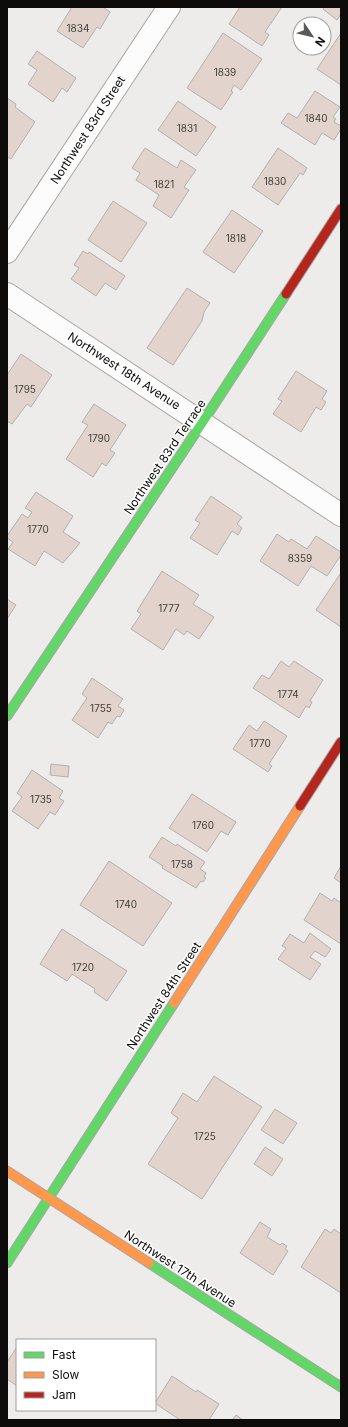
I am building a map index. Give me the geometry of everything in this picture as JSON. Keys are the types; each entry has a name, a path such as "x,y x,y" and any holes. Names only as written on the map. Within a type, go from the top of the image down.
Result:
{"street":[{"name":"Northwest 83rd Street","path":"7,252 169,7"},
{"name":"Northwest 83rd Terrace","path":"7,716 202,423 341,209"},
{"name":"Northwest 18th Avenue","path":"7,294 341,515"},
{"name":"Northwest 84th Street","path":"7,1263 341,742"},
{"name":"Northwest 17th Avenue","path":"7,1171 341,1388"}],"building":[{"path":"72,7 103,7 110,12 100,29 97,27 83,48 57,31"},
{"path":"240,7 282,7 265,32 269,35 262,46 229,24"},
{"path":"324,7 341,7 341,14 337,20 323,9"},
{"path":"223,33 262,59 241,90 234,85 231,91 233,92 221,110 187,88"},
{"path":"341,33 341,85 317,69 326,56 332,56 332,46"},
{"path":"37,51 76,78 67,92 62,88 53,102 28,84 37,70 28,64"},
{"path":"315,91 340,107 333,117 336,119 334,122 341,126 341,129 334,140 322,133 315,145 281,123 288,113 297,118"},
{"path":"7,98 16,104 15,107 35,122 11,159 7,157"},
{"path":"178,101 216,127 196,156 158,130"},
{"path":"145,148 177,168 181,160 196,170 184,187 189,190 171,218 153,206 159,195 136,180 140,173 132,168"},
{"path":"278,148 307,168 303,175 300,173 278,205 252,187"},
{"path":"113,201 147,223 121,262 88,240"},
{"path":"232,210 263,231 234,273 203,252"},
{"path":"83,251 88,254 89,252 125,276 116,290 105,283 96,296 71,279 79,268 74,265"},
{"path":"187,288 210,303 204,312 202,321 173,365 147,348"},
{"path":"21,354 52,375 31,407 27,404 12,424 7,421 7,375"},
{"path":"296,371 327,391 322,399 326,402 321,410 316,407 301,432 273,414 282,401 278,399"},
{"path":"94,404 126,425 110,450 115,453 106,466 102,463 93,477 66,459 88,425 82,422"},
{"path":"36,492 73,516 63,532 80,543 63,563 44,551 35,566 8,549 13,542 7,538 7,536 22,514 28,518 32,512 25,508"},
{"path":"211,496 242,517 237,524 242,528 238,535 232,531 217,555 190,538 200,523 195,520"},
{"path":"277,534 289,542 291,539 307,549 316,536 341,552 341,555 327,576 311,566 298,586 260,561"},
{"path":"162,571 199,595 193,604 214,617 199,639 187,631 184,635 176,629 163,650 131,629 141,614 137,611"},
{"path":"340,574 341,575 341,627 316,610"},
{"path":"7,599 16,605 7,619"},
{"path":"281,661 289,667 294,661 323,680 310,701 312,702 309,708 306,706 299,718 253,688 262,675 269,679"},
{"path":"92,678 123,699 118,706 124,710 120,717 117,716 112,724 108,722 98,738 72,720 87,698 82,694"},
{"path":"264,721 287,736 269,764 272,766 268,772 233,749 249,725 257,731"},
{"path":"51,764 69,766 68,777 50,775"},
{"path":"32,770 63,791 59,798 64,801 55,815 50,812 38,829 12,811 22,797 17,793"},
{"path":"192,794 236,822 228,835 221,831 207,852 169,828"},
{"path":"162,837 176,846 177,844 205,862 200,869 206,873 204,877 206,878 203,882 201,881 196,888 162,868 163,866 149,857"},
{"path":"109,861 172,903 143,946 80,905"},
{"path":"341,866 341,883 334,878"},
{"path":"320,893 332,901 334,898 341,903 341,944 304,920"},
{"path":"62,929 127,971 107,1001 94,992 95,989 72,974 67,981 40,964"},
{"path":"310,933 331,949 325,957 315,951 310,957 321,964 310,980 278,959 286,948 282,946 290,934 304,943"},
{"path":"214,1076 262,1107 202,1199 148,1164 178,1118 171,1113 183,1093 197,1102"},
{"path":"275,1109 297,1123 283,1144 261,1130"},
{"path":"265,1147 283,1159 272,1176 254,1164"},
{"path":"260,1222 271,1229 267,1237 280,1245 282,1243 287,1246 285,1249 288,1251 273,1275 240,1253"},
{"path":"325,1229 331,1233 334,1229 341,1234 341,1293 301,1267"},
{"path":"16,1348 16,1385 7,1379 7,1362"},
{"path":"172,1376 196,1392 197,1390 219,1404 209,1420 180,1420 156,1404"},
{"path":"236,1415 243,1420 232,1420"}],"traffic: fast":[{"path":"7,716 286,294"},
{"path":"7,1263 174,1003"},
{"path":"149,1263 341,1387"}],"traffic: slow":[{"path":"174,1003 300,806"},
{"path":"7,1171 149,1263"}],"traffic: jam":[{"path":"286,294 341,209"},
{"path":"300,806 341,742"}]}
